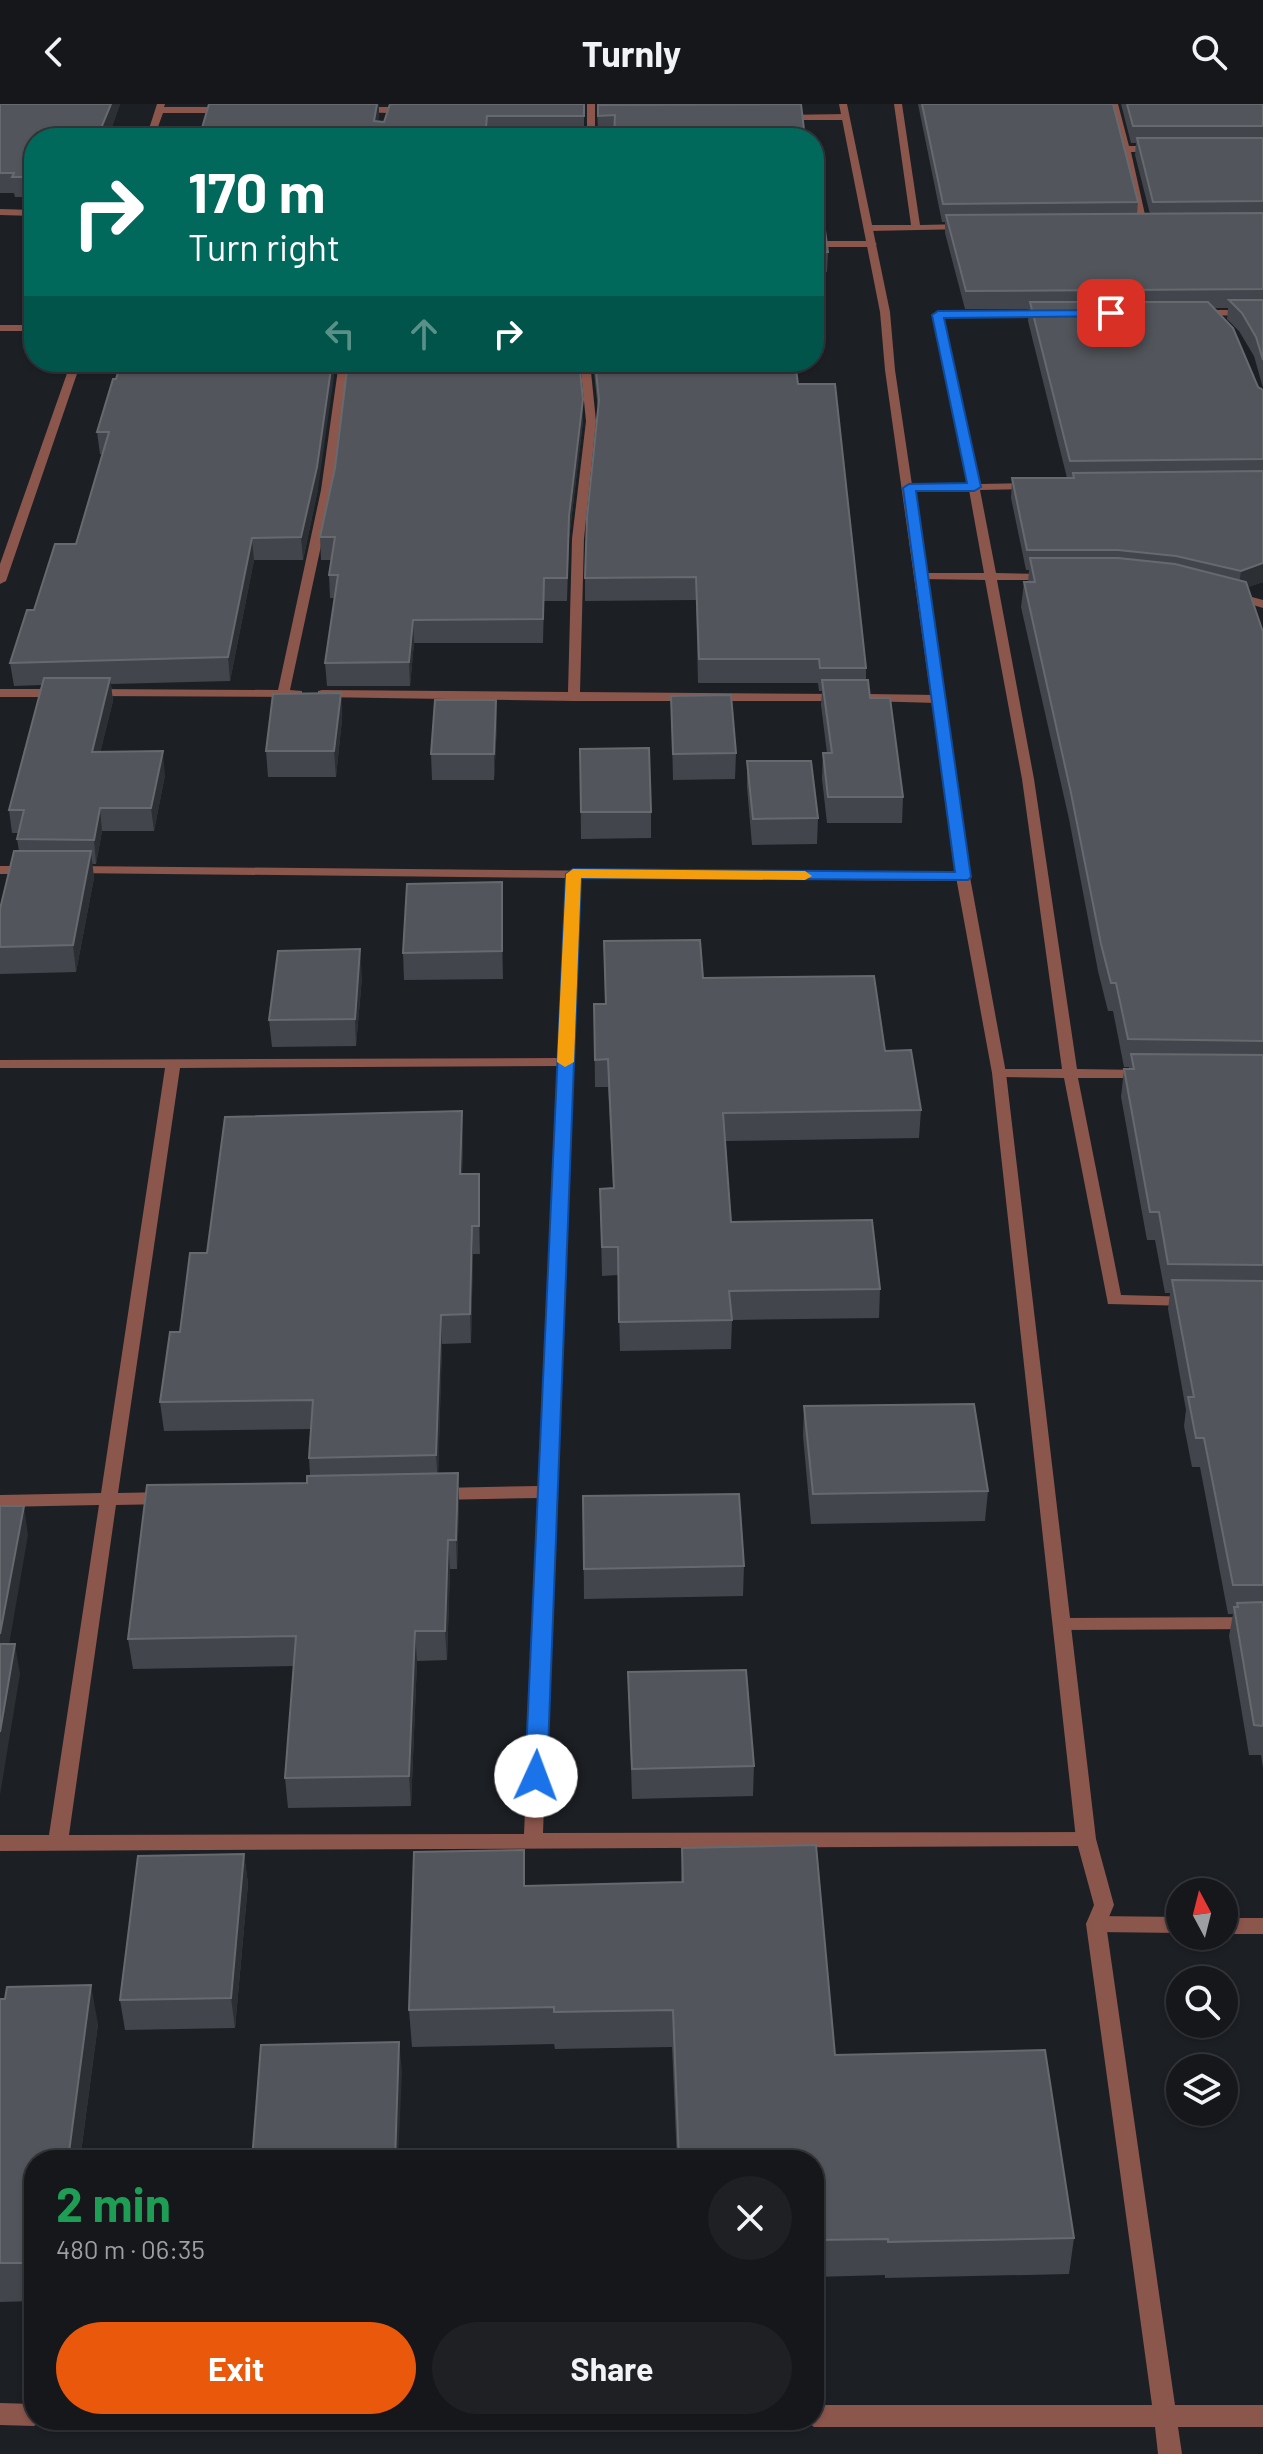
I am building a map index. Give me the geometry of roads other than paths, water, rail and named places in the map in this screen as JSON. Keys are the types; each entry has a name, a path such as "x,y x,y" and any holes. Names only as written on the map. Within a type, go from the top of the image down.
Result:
{"street":[{"path":"591,104 592,128"},
{"path":"898,104 916,227"},
{"path":"1114,104 1145,226"},
{"path":"153,128 160,107 236,110"},
{"path":"343,110 390,107 385,124"},
{"path":"769,118 844,111 870,236 909,488 963,877 999,1073 1064,1624 1086,1839 1104,1905 1096,1924 1170,2454"},
{"path":"593,118 607,118"},
{"path":"1126,149 1171,149"},
{"path":"0,212 24,213"},
{"path":"1129,226 1160,226"},
{"path":"824,243 916,227 973,227"},
{"path":"1224,322 1209,315 1188,313 1263,313"},
{"path":"1063,314 938,315 992,578 1028,779 1070,1073 1114,1300 1203,1301"},
{"path":"0,328 24,328"},
{"path":"0,581 5,552 72,372"},
{"path":"283,694 327,490 343,372"},
{"path":"574,697 578,539 591,421 586,372"},
{"path":"909,488 1051,485"},
{"path":"921,576 1069,577"},
{"path":"1222,593 1263,604"},
{"path":"0,693 937,699"},
{"path":"0,870 48,870"},
{"path":"64,870 963,877"},
{"path":"533,1840 573,874"},
{"path":"0,1064 565,1062"},
{"path":"58,1842 173,1063"},
{"path":"999,1073 1159,1074"},
{"path":"422,1494 548,1492"},
{"path":"0,1501 187,1498"},
{"path":"1064,1624 1263,1623"},
{"path":"0,1843 1086,1839"},
{"path":"1096,1924 1166,1925"},
{"path":"1238,1926 1263,1926"},
{"path":"0,2414 24,2415"},
{"path":"824,2416 1263,2416"}]}
